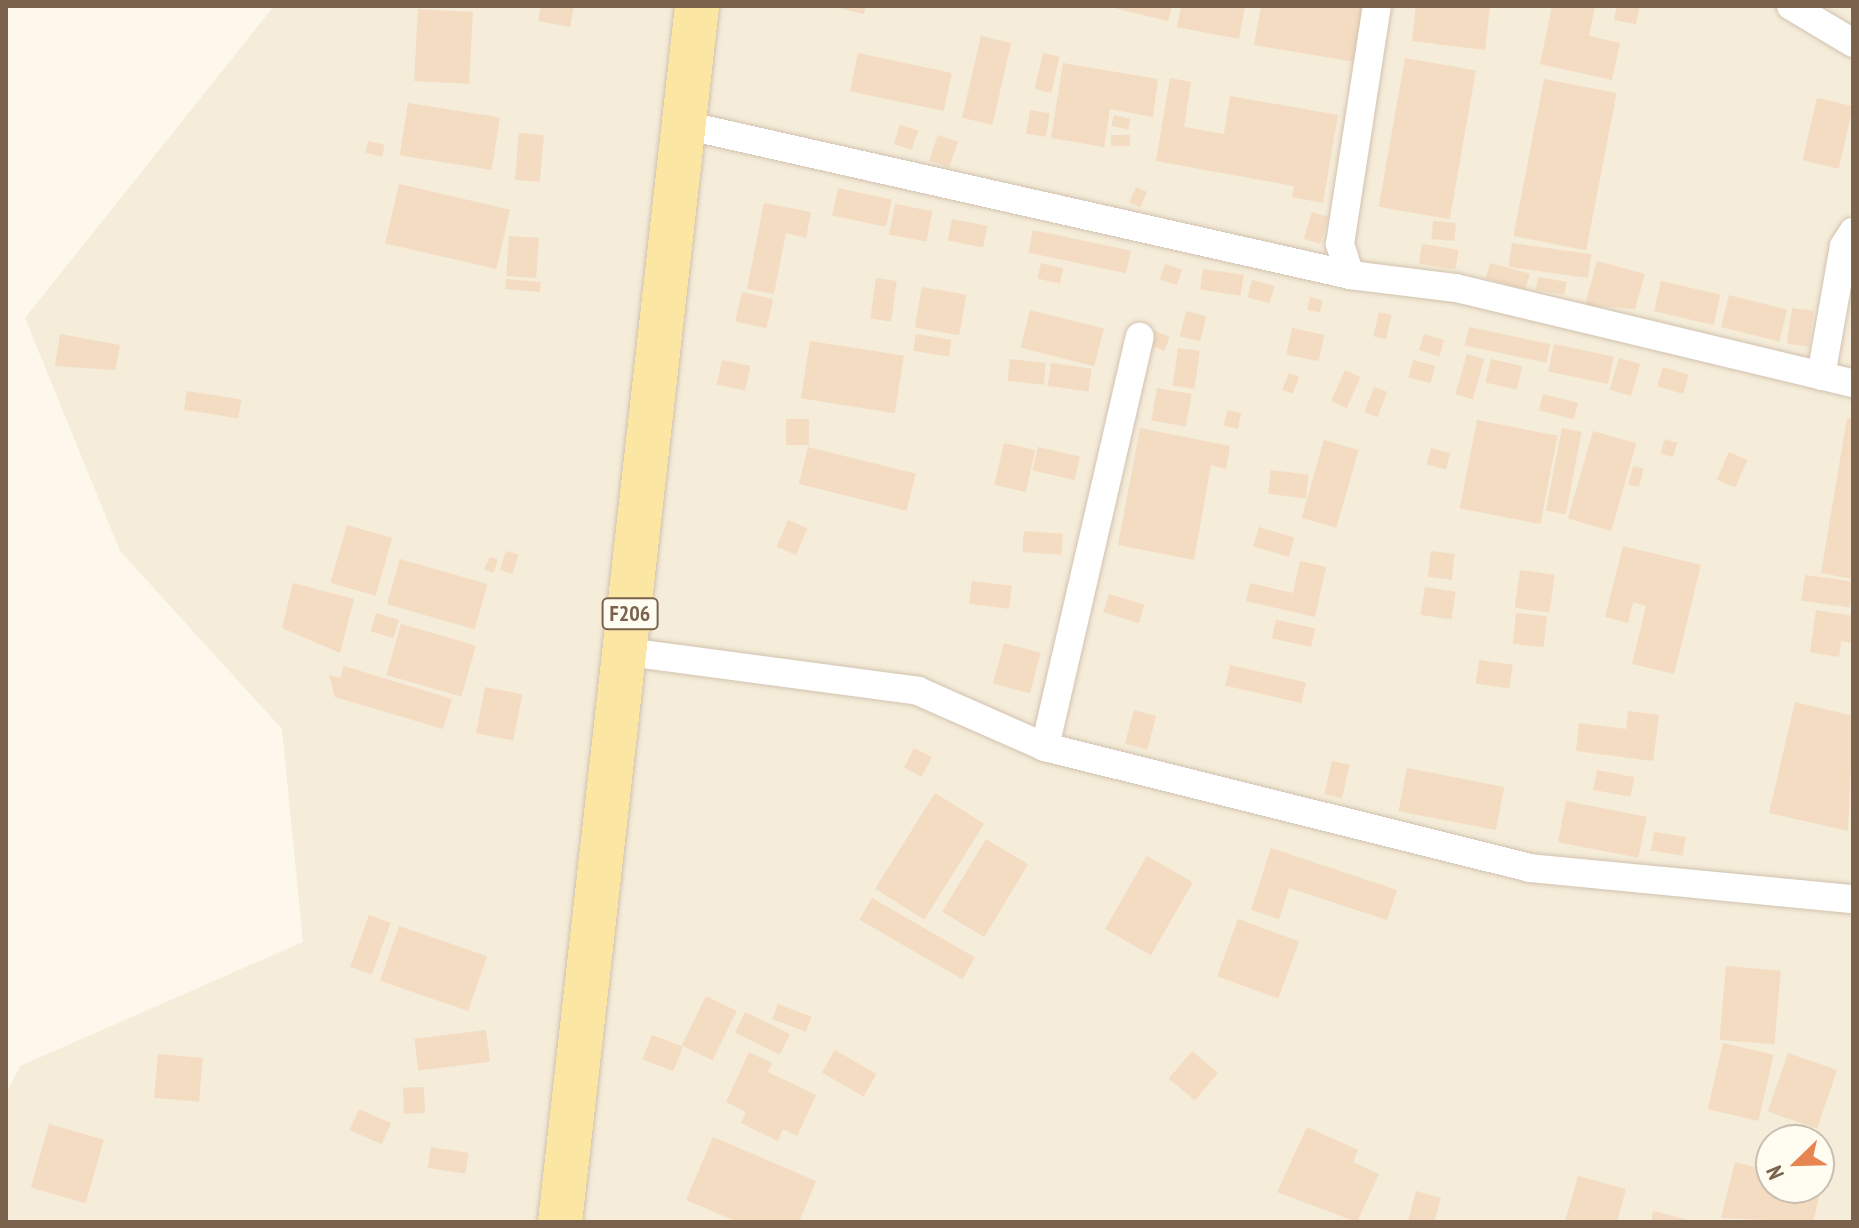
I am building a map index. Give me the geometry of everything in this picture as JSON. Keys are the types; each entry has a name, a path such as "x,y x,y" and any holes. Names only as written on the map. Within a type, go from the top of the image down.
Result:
{"main road":[{"name":"F206","path":"560,1222 627,652 680,124 697,6"}],"street":[{"path":"1350,275 1340,244 1377,6"},
{"path":"1791,6 1853,43"},
{"path":"680,124 1350,275 1456,288 1853,383"},
{"path":"1821,376 1844,246 1853,232"},
{"path":"1045,747 1140,337"},
{"path":"627,652 918,691 1045,747 1529,868 1853,899"}],"shaded area":[{"path":"274,6 1853,6 1853,1222 6,1222 6,1094 20,1066 303,942 282,729 120,551 25,318"}],"building":[{"path":"541,6 574,6 570,27 538,21"},
{"path":"830,6 866,6 864,14"},
{"path":"1106,6 1172,6 1168,21"},
{"path":"1181,6 1245,6 1239,39 1177,27"},
{"path":"1261,6 1364,6 1355,62 1254,45"},
{"path":"1416,6 1490,6 1485,50 1412,41"},
{"path":"1552,6 1595,6 1589,36 1620,43 1612,80 1540,64"},
{"path":"1617,6 1640,6 1636,24 1614,20"},
{"path":"418,9 473,12 469,84 414,81"},
{"path":"981,36 1011,43 992,125 962,118"},
{"path":"858,53 952,73 944,111 850,91"},
{"path":"1043,53 1060,57 1051,93 1035,89"},
{"path":"1405,58 1476,71 1450,219 1379,207"},
{"path":"1063,63 1158,79 1153,117 1110,109 1104,147 1051,138"},
{"path":"1170,78 1191,82 1184,127 1224,134 1230,96 1338,115 1323,203 1292,197 1294,186 1156,161"},
{"path":"1544,79 1617,93 1586,250 1513,236"},
{"path":"1817,98 1853,106 1839,169 1803,160"},
{"path":"408,103 500,118 492,170 400,155"},
{"path":"1030,110 1050,113 1046,137 1026,134"},
{"path":"1114,115 1131,119 1128,130 1112,126"},
{"path":"900,125 918,131 912,150 894,144"},
{"path":"519,133 544,135 540,182 515,180"},
{"path":"938,135 958,142 949,167 929,161"},
{"path":"1111,135 1130,135 1130,146 1111,146"},
{"path":"368,141 385,145 382,157 365,153"},
{"path":"399,184 510,210 496,269 385,243"},
{"path":"1136,187 1147,192 1140,207 1129,203"},
{"path":"838,188 892,199 886,227 832,215"},
{"path":"764,203 811,212 806,238 786,233 774,294 747,289"},
{"path":"895,204 932,211 926,242 889,234"},
{"path":"1312,212 1328,217 1320,244 1304,239"},
{"path":"952,219 987,226 983,247 948,241"},
{"path":"1433,221 1456,223 1454,241 1431,239"},
{"path":"1033,230 1131,251 1126,273 1028,252"},
{"path":"509,236 539,238 536,278 506,276"},
{"path":"1512,243 1591,254 1588,278 1509,267"},
{"path":"1422,244 1459,250 1455,270 1419,264"},
{"path":"1597,261 1645,274 1635,309 1585,305"},
{"path":"1041,263 1063,268 1060,284 1037,279"},
{"path":"1490,263 1530,274 1525,289 1486,278"},
{"path":"1165,264 1182,270 1177,285 1160,279"},
{"path":"1203,269 1244,275 1241,296 1200,290"},
{"path":"1538,277 1567,282 1564,295 1536,290"},
{"path":"876,278 897,281 891,322 870,319"},
{"path":"506,279 541,282 540,292 505,289"},
{"path":"1252,280 1274,286 1270,303 1247,297"},
{"path":"1661,281 1720,295 1713,325 1654,311"},
{"path":"922,287 966,295 959,335 915,327"},
{"path":"742,292 773,299 766,328 735,321"},
{"path":"1729,295 1787,310 1779,342 1721,327"},
{"path":"1310,297 1323,300 1320,313 1307,310"},
{"path":"1792,308 1814,311 1809,347 1787,344"},
{"path":"1030,310 1104,328 1094,366 1021,348"},
{"path":"1186,311 1206,316 1200,341 1180,336"},
{"path":"1379,312 1392,315 1386,339 1373,336"},
{"path":"1469,327 1550,344 1546,363 1465,346"},
{"path":"1292,328 1324,335 1319,361 1286,354"},
{"path":"1152,330 1170,337 1164,351 1147,344"},
{"path":"60,334 120,345 115,370 55,366"},
{"path":"916,334 952,340 949,356 913,351"},
{"path":"1424,334 1444,340 1439,356 1419,350"},
{"path":"810,341 904,356 895,413 801,398"},
{"path":"1554,344 1614,357 1608,384 1548,371"},
{"path":"1178,348 1200,351 1194,389 1173,386"},
{"path":"1467,354 1484,359 1473,399 1455,394"},
{"path":"1619,358 1640,364 1631,396 1610,390"},
{"path":"1010,359 1046,363 1044,385 1008,381"},
{"path":"1491,359 1522,366 1517,390 1486,382"},
{"path":"722,360 750,366 745,390 717,384"},
{"path":"1413,360 1435,366 1431,383 1408,377"},
{"path":"1051,363 1092,369 1088,391 1048,386"},
{"path":"1663,367 1689,375 1683,394 1657,386"},
{"path":"1345,370 1361,377 1347,408 1331,401"},
{"path":"1289,373 1299,377 1292,394 1282,390"},
{"path":"1374,387 1387,392 1377,417 1364,412"},
{"path":"1157,388 1191,394 1186,427 1151,420"},
{"path":"187,391 241,400 238,418 184,410"},
{"path":"1543,394 1578,403 1574,419 1539,410"},
{"path":"1228,410 1241,413 1238,429 1223,425"},
{"path":"1847,418 1853,419 1853,579 1821,573"},
{"path":"786,419 809,419 809,445 786,445"},
{"path":"1477,420 1557,436 1540,524 1460,508"},
{"path":"1140,428 1230,446 1226,469 1211,465 1194,560 1118,545"},
{"path":"1562,428 1582,432 1566,514 1546,510"},
{"path":"1593,431 1636,443 1611,531 1568,518"},
{"path":"1665,439 1677,443 1673,457 1660,453"},
{"path":"1324,440 1359,450 1336,528 1302,518"},
{"path":"1004,443 1035,450 1026,492 994,485"},
{"path":"808,447 916,474 907,511 799,484"},
{"path":"1038,447 1080,457 1074,480 1033,470"},
{"path":"1431,448 1450,453 1446,470 1427,464"},
{"path":"1729,452 1747,460 1735,488 1717,479"},
{"path":"1633,466 1644,469 1639,487 1628,484"},
{"path":"1271,470 1309,475 1306,498 1268,494"},
{"path":"788,520 807,528 796,555 777,547"},
{"path":"347,525 392,538 376,596 330,583"},
{"path":"1259,527 1294,538 1289,557 1253,546"},
{"path":"1024,531 1063,534 1061,555 1023,552"},
{"path":"1623,546 1701,565 1674,674 1632,664 1646,606 1633,602 1628,623 1605,617"},
{"path":"506,551 518,555 512,574 500,570"},
{"path":"1431,551 1455,554 1452,580 1428,577"},
{"path":"490,557 498,560 493,573 484,569"},
{"path":"400,559 487,584 475,629 387,604"},
{"path":"1300,561 1326,567 1315,617 1246,601 1250,583 1293,593"},
{"path":"1520,570 1555,575 1549,613 1515,608"},
{"path":"1805,575 1853,582 1850,608 1801,601"},
{"path":"972,581 1012,586 1009,609 969,604"},
{"path":"293,583 354,599 340,653 282,628"},
{"path":"1425,587 1456,592 1451,620 1421,615"},
{"path":"1109,594 1144,605 1139,623 1103,612"},
{"path":"1816,610 1853,616 1853,643 1841,641 1839,657 1810,652"},
{"path":"376,613 399,620 393,638 370,631"},
{"path":"1516,613 1547,616 1544,647 1513,644"},
{"path":"1276,620 1315,628 1311,647 1272,639"},
{"path":"401,624 476,645 461,696 386,675"},
{"path":"1004,643 1041,653 1030,693 993,684"},
{"path":"1479,660 1513,665 1509,688 1476,684"},
{"path":"1230,665 1306,683 1301,703 1225,685"},
{"path":"344,666 452,699 443,729 335,697 329,675 340,678"},
{"path":"485,687 522,694 513,740 476,733"},
{"path":"1795,702 1853,716 1848,831 1769,813"},
{"path":"1134,710 1156,716 1147,750 1125,744"},
{"path":"1628,711 1659,715 1653,761 1576,751 1579,723 1626,729"},
{"path":"914,748 932,757 922,777 904,768"},
{"path":"1332,761 1350,765 1342,798 1324,794"},
{"path":"1407,768 1504,787 1496,830 1399,811"},
{"path":"1597,770 1634,777 1630,797 1593,790"},
{"path":"935,793 984,824 924,920 875,889"},
{"path":"1566,801 1646,817 1638,858 1558,842"},
{"path":"1654,832 1686,837 1683,856 1651,851"},
{"path":"986,839 1028,864 984,937 942,912"},
{"path":"1271,848 1397,890 1387,920 1289,888 1279,919 1251,910"},
{"path":"1147,856 1193,882 1151,955 1105,929"},
{"path":"872,898 975,958 963,979 860,920"},
{"path":"369,915 391,923 372,975 350,967"},
{"path":"1238,919 1299,941 1278,999 1217,976"},
{"path":"399,926 487,956 468,1011 380,981"},
{"path":"1726,966 1781,971 1774,1045 1720,1040"},
{"path":"706,996 737,1011 712,1060 682,1045"},
{"path":"778,1004 812,1017 806,1032 772,1019"},
{"path":"745,1012 790,1034 780,1055 735,1033"},
{"path":"486,1030 490,1062 418,1071 415,1039"},
{"path":"652,1035 683,1047 673,1071 643,1059"},
{"path":"1723,1043 1774,1055 1758,1121 1708,1109"},
{"path":"835,1050 877,1074 864,1097 822,1073"},
{"path":"1192,1051 1218,1073 1195,1100 1169,1079"},
{"path":"749,1052 772,1063 768,1072 816,1095 797,1136 783,1129 778,1141 741,1123 746,1112 726,1102"},
{"path":"1788,1053 1837,1070 1819,1124 1804,1124 1768,1112"},
{"path":"158,1054 203,1058 199,1102 154,1098"},
{"path":"424,1087 425,1113 404,1114 403,1088"},
{"path":"359,1109 391,1123 382,1144 350,1130"},
{"path":"49,1124 104,1140 86,1203 31,1187"},
{"path":"1307,1127 1358,1150 1353,1162 1379,1174 1357,1222 1277,1192"},
{"path":"713,1137 816,1181 799,1222 738,1222 686,1200"},
{"path":"431,1147 469,1153 465,1174 428,1168"},
{"path":"1735,1162 1755,1167 1755,1204 1817,1204 1813,1222 1721,1218"},
{"path":"1578,1176 1626,1189 1617,1222 1565,1222"},
{"path":"1416,1191 1441,1198 1434,1222 1408,1221"},
{"path":"1653,1211 1692,1221 1692,1222 1651,1222"}]}
